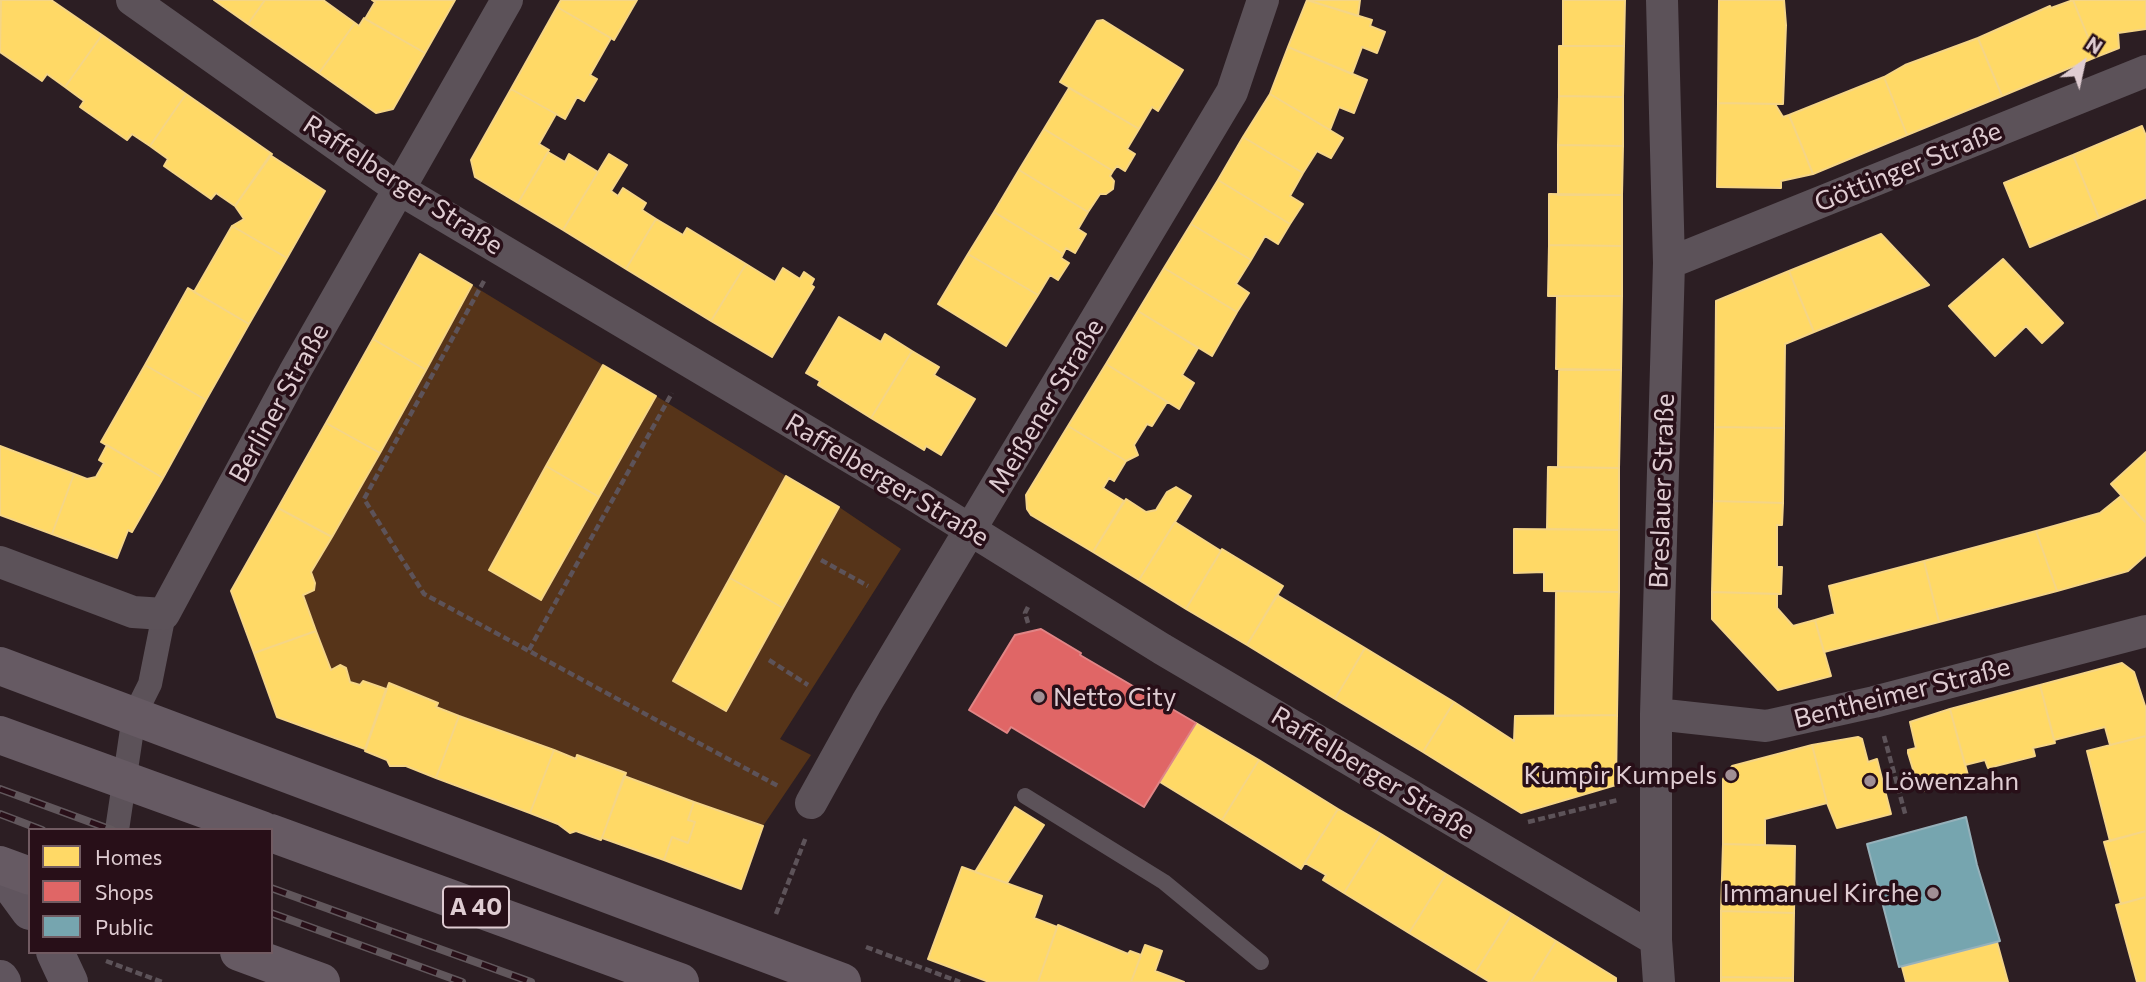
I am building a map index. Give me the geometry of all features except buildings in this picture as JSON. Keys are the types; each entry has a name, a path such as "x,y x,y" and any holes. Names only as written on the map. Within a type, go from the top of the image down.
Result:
{"highway":[{"path":"0,666 132,731 842,982"},
{"path":"0,735 256,828"},
{"name":"A 40","path":"273,834 680,982"},
{"path":"0,867 28,875"},
{"path":"244,954 321,982"}],"main road":[{"path":"0,867 28,908"},
{"path":"58,954 81,969"}],"street":[{"name":"Raffelberger Straße","path":"132,0 399,189 971,530 1162,649 1656,940"},
{"name":"Berliner Straße","path":"117,828 132,731 150,684 164,614 294,373 508,0"},
{"name":"Meißener Straße","path":"811,803 867,702 1232,92 1263,0"},
{"name":"Breslauer Straße","path":"1659,982 1656,940 1656,714 1669,263 1662,0"},
{"name":"Göttinger Straße","path":"1669,263 2146,71"},
{"path":"0,562 133,612 164,614"},
{"name":"Bentheimer Straße","path":"1656,714 1766,726 1874,702 2146,631"}],"lane":[{"path":"1025,796 1164,882 1261,962"}],"path":[{"path":"502,250 364,499 424,594 811,803"},
{"path":"529,650 690,362"},
{"path":"821,560 868,586"},
{"path":"769,660 808,685"},
{"path":"1874,702 1906,817"},
{"path":"1478,835 1656,790"},
{"path":"776,915 804,844"},
{"path":"81,969 162,982"}],"shaded area":[{"path":"472,285 603,365 489,570 541,599 656,396 786,476 674,681 726,711 839,507 901,549 780,739 811,755 763,826 624,777 625,773 578,755 576,759 436,707 438,702 389,683 386,689 363,681 360,685 350,681 346,667 340,665 331,670 303,595 314,590 311,572"}],"railway":[{"path":"0,789 107,828"},
{"path":"0,814 37,828"},
{"path":"273,889 531,982"},
{"path":"273,914 462,982"}],"place":[{"name":"Netto City","path":"1039,697"},
{"name":"Kumpir Kumpels","path":"1731,775"},
{"name":"Löwenzahn","path":"1870,781"},
{"name":"Immanuel Kirche","path":"1933,893"}]}
